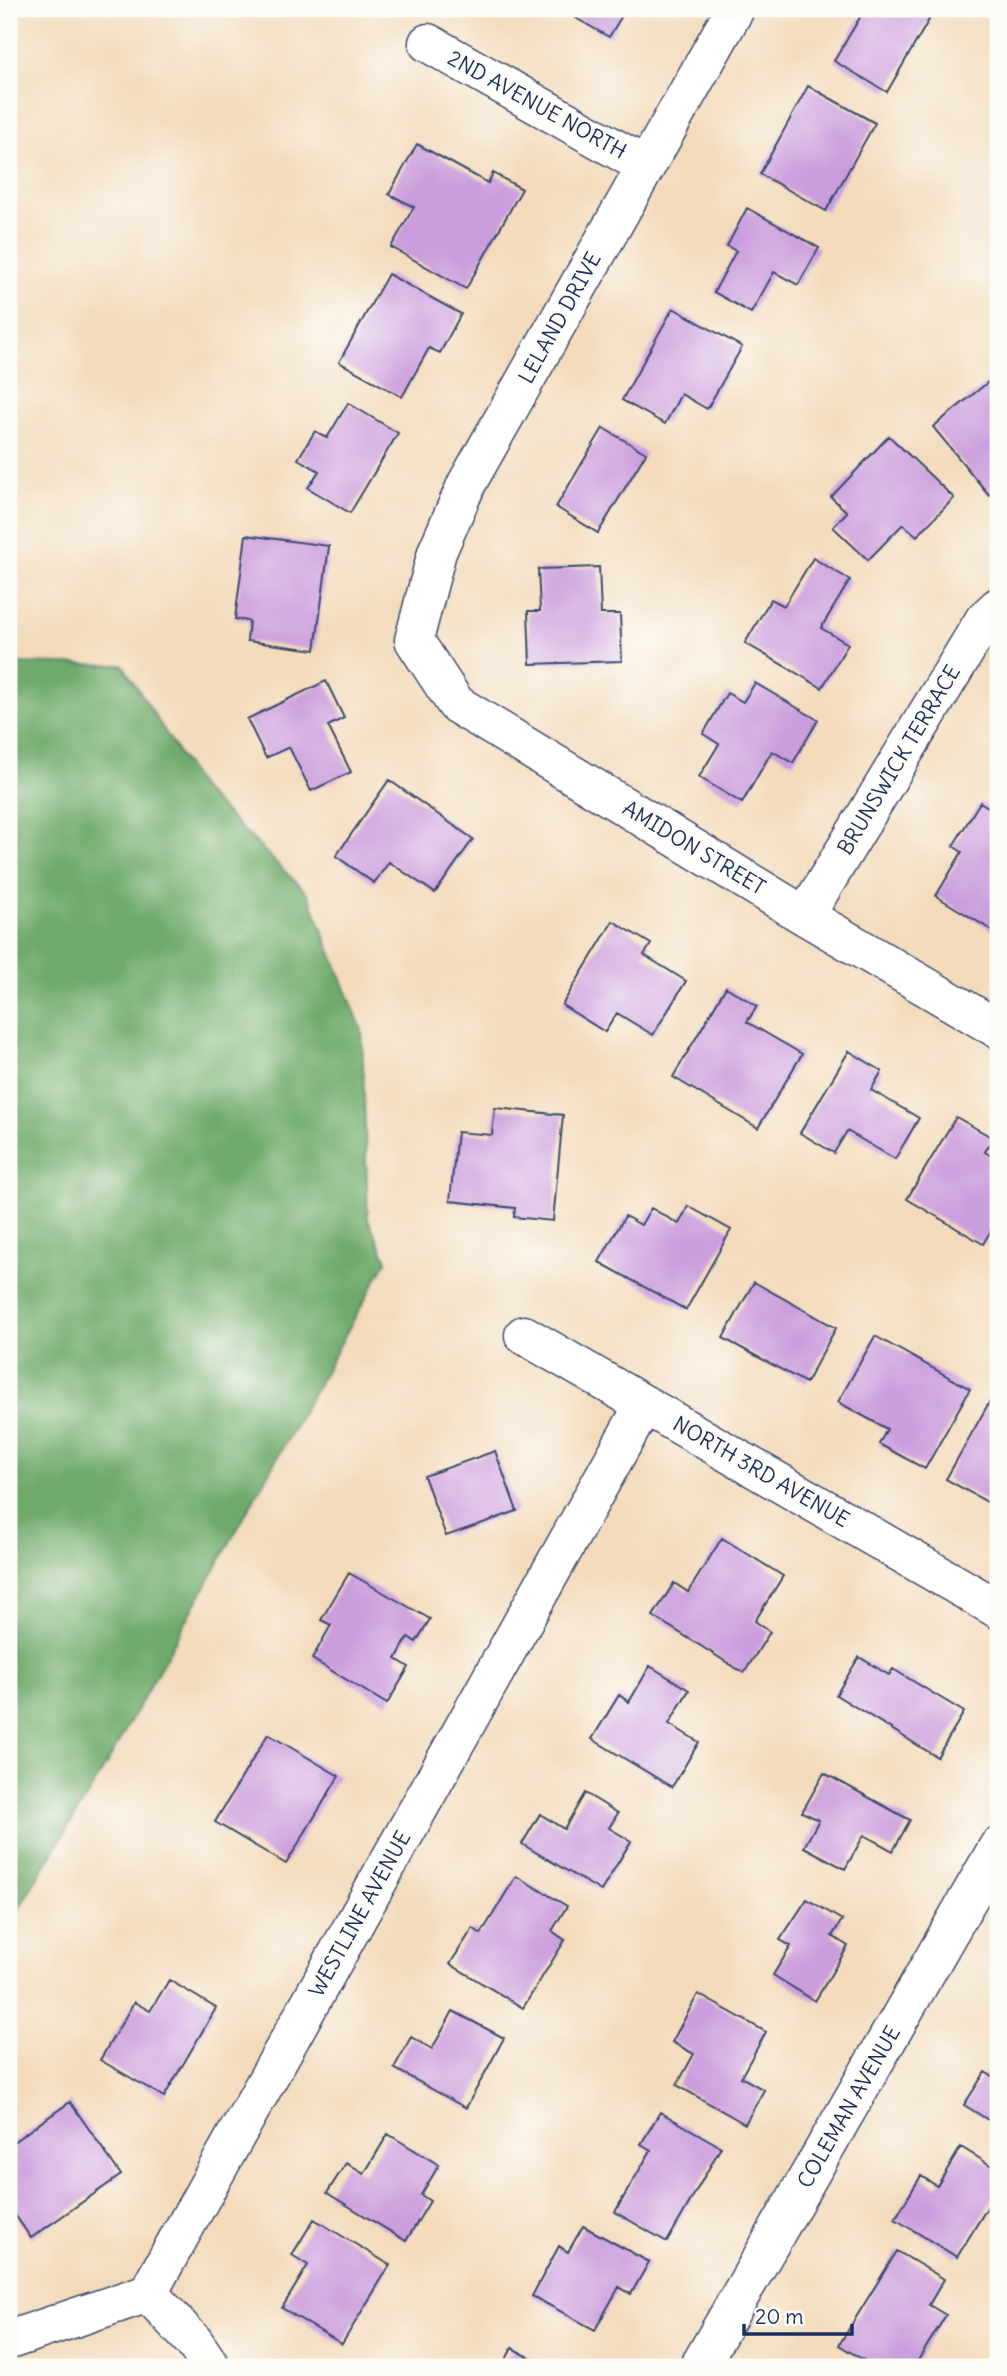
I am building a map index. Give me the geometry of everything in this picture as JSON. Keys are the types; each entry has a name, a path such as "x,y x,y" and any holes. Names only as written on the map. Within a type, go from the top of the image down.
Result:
{"street":[{"name":"LELAND DRIVE","path":"414,640 437,552 467,483 735,9"},
{"name":"2ND AVENUE NORTH","path":"428,43 646,166"},
{"name":"BRUNSWICK TERRACE","path":"805,916 984,620 998,607"},
{"name":"AMIDON STREET","path":"414,640 456,704 805,916 998,1029"},
{"name":"NORTH 3RD AVENUE","path":"524,1335 998,1609"},
{"name":"WESTLINE AVENUE","path":"148,2293 644,1405"},
{"name":"COLEMAN AVENUE","path":"699,2367 998,1847"},
{"path":"9,2340 148,2293 194,2342 211,2367"}],"green space":[{"path":"9,663 123,665 201,789 308,894 362,1030 368,1219 387,1260 110,1758 9,1925"}],"building":[{"path":"560,9 626,9 609,37"},
{"path":"865,9 914,9 930,18 887,92 834,61"},
{"path":"808,86 875,123 826,211 760,174"},
{"path":"417,144 488,183 493,173 522,189 466,289 391,247 414,207 389,194"},
{"path":"747,208 819,248 798,285 774,272 751,313 714,292 736,251 727,246"},
{"path":"388,274 461,314 440,353 429,348 402,397 339,362"},
{"path":"673,308 742,347 707,409 681,394 665,424 622,400"},
{"path":"998,374 998,487 989,495 933,427"},
{"path":"348,403 398,433 350,513 308,488 319,471 298,459 315,431 327,438"},
{"path":"603,428 646,453 598,533 556,507"},
{"path":"889,436 954,498 917,536 903,524 868,560 833,527 847,512 831,497"},
{"path":"246,535 329,546 315,650 247,641 249,621 235,619"},
{"path":"813,558 850,580 821,628 848,644 822,688 745,643 771,599 784,606"},
{"path":"599,567 601,614 620,614 622,661 530,664 528,611 540,611 538,569"},
{"path":"326,681 344,718 328,726 351,772 311,791 289,747 266,758 247,719"},
{"path":"755,683 818,720 793,763 772,751 742,803 699,777 719,744 703,734 727,693 743,702"},
{"path":"389,780 473,839 435,893 389,862 374,883 336,856"},
{"path":"980,802 998,813 998,934 936,896 962,852 953,846"},
{"path":"613,921 651,944 644,955 686,981 653,1035 617,1013 605,1032 562,1005"},
{"path":"726,987 757,1006 747,1022 802,1054 758,1128 673,1077"},
{"path":"849,1051 882,1071 871,1090 919,1118 895,1159 847,1131 834,1153 800,1133"},
{"path":"495,1108 563,1115 553,1221 514,1217 515,1208 450,1201 457,1132 492,1135"},
{"path":"956,1117 993,1138 985,1152 998,1160 998,1219 983,1244 907,1199"},
{"path":"688,1206 731,1230 686,1310 599,1262 625,1216 641,1225 651,1208 679,1224"},
{"path":"754,1282 836,1328 806,1383 723,1338"},
{"path":"875,1336 970,1389 925,1469 879,1444 887,1429 838,1402"},
{"path":"995,1392 998,1394 998,1508 946,1479"},
{"path":"495,1451 517,1511 446,1536 424,1476"},
{"path":"722,1538 783,1576 755,1621 770,1632 744,1673 653,1616 674,1583 688,1592"},
{"path":"349,1573 430,1619 416,1642 408,1637 396,1659 409,1667 387,1704 312,1659 331,1625 321,1620"},
{"path":"859,1657 889,1675 893,1669 964,1712 937,1757 836,1695"},
{"path":"650,1666 689,1690 669,1724 699,1742 672,1787 592,1739 619,1695 629,1702"},
{"path":"268,1734 339,1776 286,1864 215,1822"},
{"path":"824,1773 910,1820 893,1851 864,1835 845,1869 804,1847 819,1820 802,1812"},
{"path":"585,1793 618,1813 609,1828 631,1841 601,1891 522,1844 540,1814 564,1829"},
{"path":"516,1876 567,1906 552,1931 565,1940 523,2008 450,1964 473,1928 481,1934"},
{"path":"807,1899 842,1920 832,1936 848,1946 815,2001 773,1975 791,1946 780,1940"},
{"path":"169,1980 216,2008 164,2097 100,2060 134,2002 150,2011"},
{"path":"698,1994 766,2032 741,2077 764,2090 745,2124 677,2085 694,2054 672,2042"},
{"path":"453,2011 504,2038 466,2108 394,2068 411,2037 432,2049"},
{"path":"985,2072 998,2080 998,2126 964,2105"},
{"path":"70,2102 121,2175 31,2238 9,2206 9,2145"},
{"path":"660,2112 721,2147 667,2242 615,2212 651,2150 641,2144"},
{"path":"388,2134 439,2165 421,2195 430,2201 406,2241 327,2193 346,2163 364,2174"},
{"path":"961,2147 998,2170 998,2190 957,2257 895,2219 921,2176 937,2186"},
{"path":"314,2219 390,2265 342,2344 282,2308 308,2265 292,2255"},
{"path":"583,2226 649,2262 631,2294 619,2287 595,2330 532,2296 559,2246 568,2252"},
{"path":"897,2251 944,2279 929,2305 946,2315 914,2367 875,2367 839,2345"},
{"path":"512,2348 548,2367 502,2367"}]}
